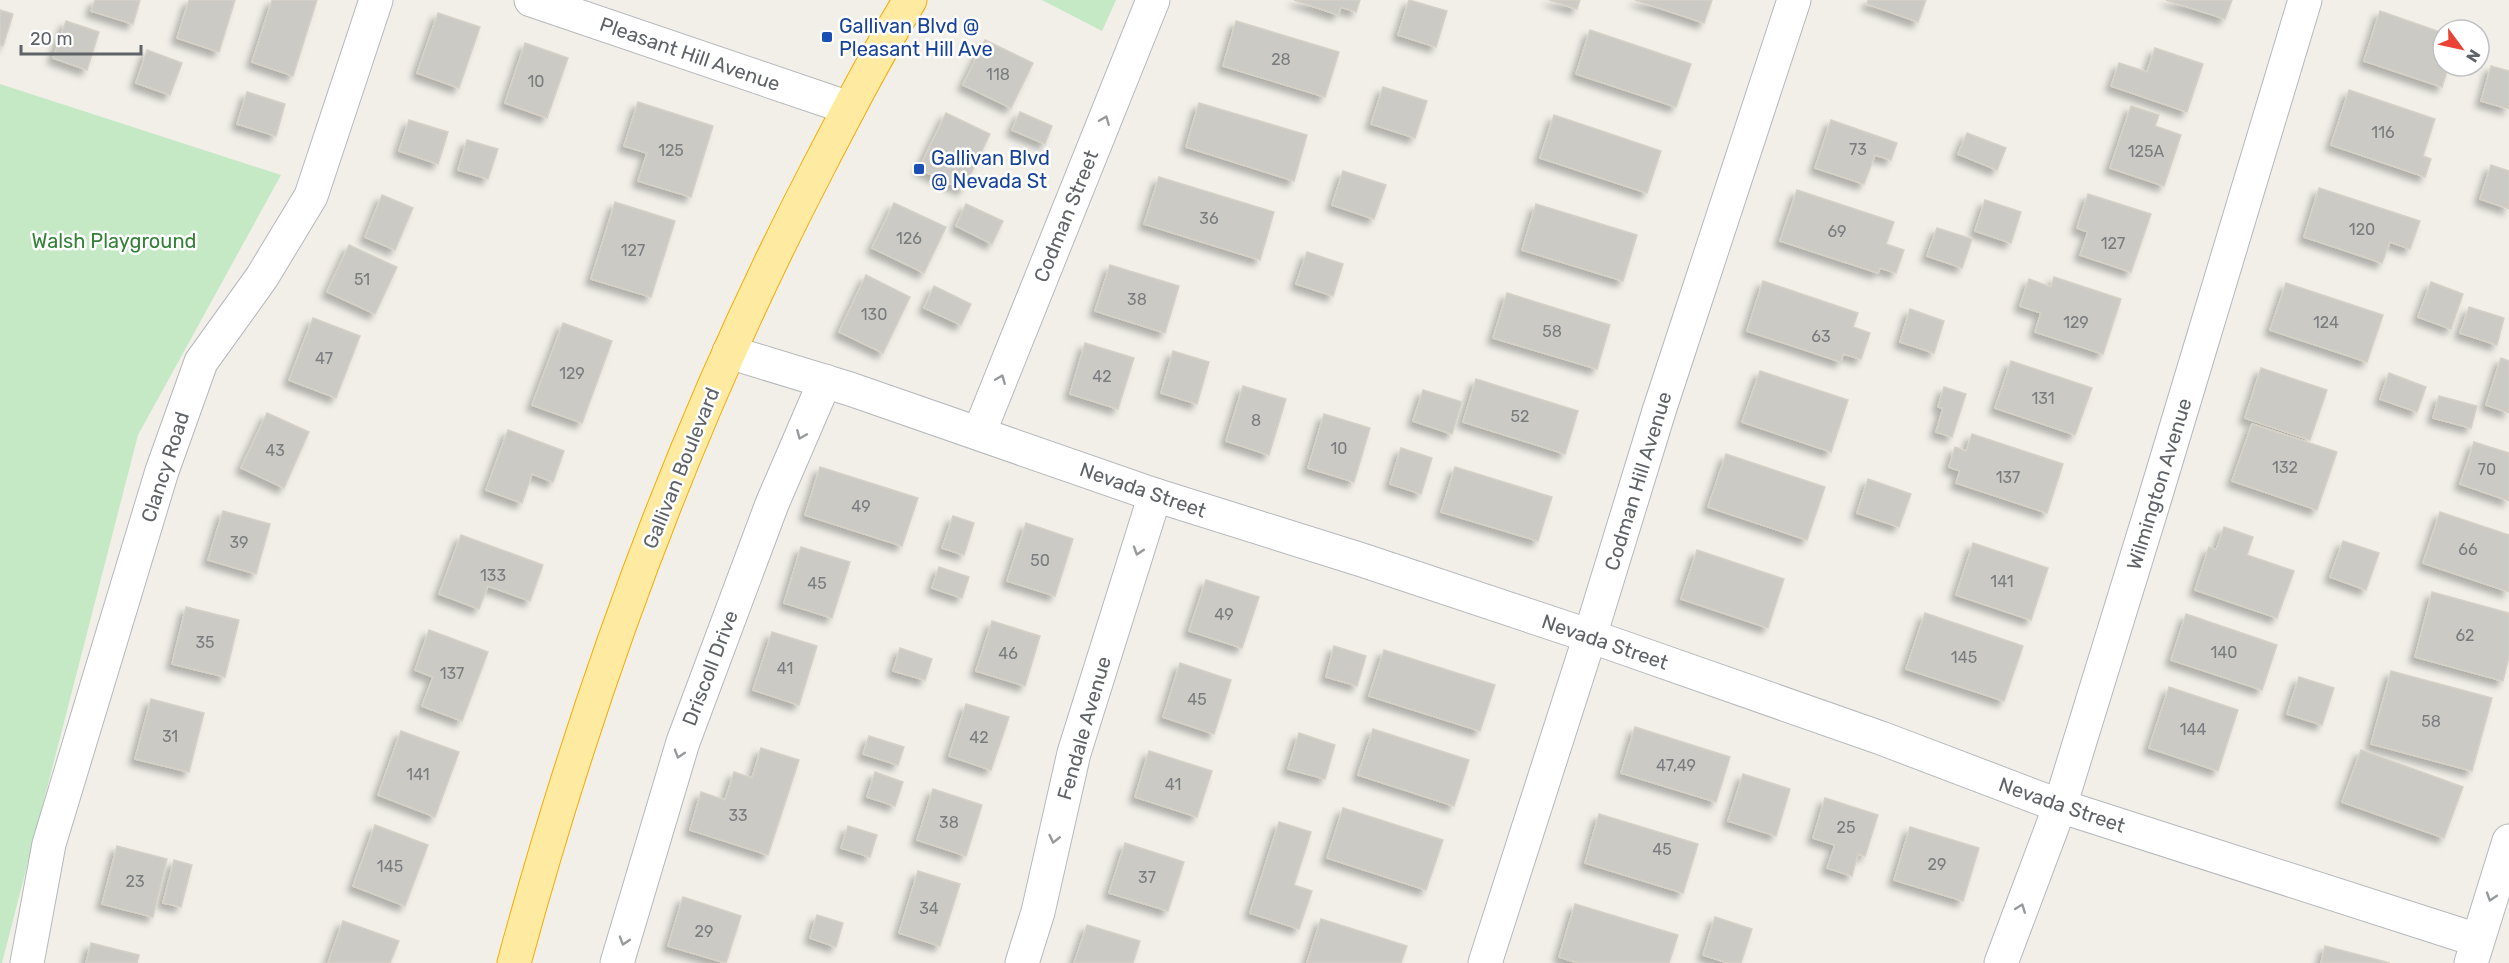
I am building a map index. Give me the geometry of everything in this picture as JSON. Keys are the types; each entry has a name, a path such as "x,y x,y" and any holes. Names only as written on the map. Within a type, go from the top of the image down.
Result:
{"highway":[{"name":"Gallivan Boulevard","path":"514,963 552,829 609,654 652,535 729,352 792,219 849,108 910,0"}],"street":[{"name":"Clancy Road","path":"27,963 49,844 162,471 201,362 262,277 311,196 376,0"},
{"name":"Pleasant Hill Avenue","path":"531,0 849,108"},
{"name":"Codman Street","path":"979,433 1153,0"},
{"name":"Codman Hill Avenue","path":"1485,963 1590,636 1659,411 1794,0"},
{"name":"Wilmington Avenue","path":"2001,963 2060,806 2305,0"},
{"name":"Nevada Street","path":"729,352 825,381 1155,495 1362,560 1590,636 1881,738 2060,806 2474,952"},
{"name":"Driscoll Drive","path":"617,963 683,742 772,504 825,381"},
{"name":"Fendale Avenue","path":"1022,963 1038,912 1074,753 1155,495"},
{"path":"2474,952 2509,842"}],"green space":[{"path":"1042,0 1116,0 1102,31"},
{"name":"Walsh Playground","path":"0,84 281,175 138,435 2,963 0,963"}],"building":[{"path":"95,0 140,0 133,24 91,11"},
{"path":"189,0 235,0 219,52 177,38"},
{"path":"272,0 317,0 293,76 252,62"},
{"path":"1294,0 1360,0 1356,12 1341,7 1338,15"},
{"path":"1409,0 1447,11 1436,47 1398,35"},
{"path":"1549,0 1580,0 1577,9"},
{"path":"1635,0 1712,0 1704,23"},
{"path":"1868,0 1926,0 1918,22 1867,4"},
{"path":"2166,0 2232,0 2225,19"},
{"path":"0,10 13,14 3,46 0,45"},
{"path":"2380,11 2431,29 2431,78 2445,78 2442,87 2364,61"},
{"path":"438,13 480,27 459,88 417,73"},
{"path":"66,21 99,32 87,70 53,58"},
{"path":"1236,21 1339,52 1325,97 1223,66"},
{"path":"1590,30 1691,64 1676,107 1576,74"},
{"path":"985,40 1033,63 1011,108 963,85"},
{"path":"525,43 568,58 547,118 505,103"},
{"path":"2155,48 2203,64 2187,112 2111,86 2119,63 2147,72"},
{"path":"147,50 182,63 170,95 136,83"},
{"path":"2491,66 2509,71 2509,109 2481,101 2488,78 2491,78"},
{"path":"1383,87 1427,101 1415,138 1371,124"},
{"path":"2349,90 2435,119 2423,156 2431,159 2425,177 2331,145"},
{"path":"247,92 285,104 276,136 237,124"},
{"path":"638,102 713,126 691,197 638,181 647,153 624,146"},
{"path":"1199,103 1307,135 1294,181 1186,147"},
{"path":"2131,106 2159,115 2155,126 2181,135 2164,186 2110,168"},
{"path":"1020,112 1052,126 1045,144 1012,130"},
{"path":"946,113 990,134 963,190 919,169"},
{"path":"1554,115 1661,151 1647,193 1540,158"},
{"path":"409,120 448,132 438,164 399,151"},
{"path":"1831,120 1897,143 1891,160 1875,155 1864,184 1815,168"},
{"path":"1967,133 2006,148 1997,170 1958,154"},
{"path":"467,140 498,149 488,179 458,170"},
{"path":"2491,165 2509,171 2509,209 2480,199"},
{"path":"1343,171 1386,185 1374,219 1332,205"},
{"path":"1159,177 1274,212 1260,260 1144,224"},
{"path":"2319,188 2420,221 2410,249 2390,242 2382,263 2304,237"},
{"path":"1797,190 1894,222 1886,244 1904,250 1896,273 1880,268 1878,273 1780,241"},
{"path":"2088,194 2151,214 2131,272 2080,255 2088,232 2077,228"},
{"path":"382,195 413,208 395,250 365,237"},
{"path":"1985,200 2021,212 2011,243 1975,231"},
{"path":"615,202 675,221 651,297 591,279"},
{"path":"894,203 946,227 924,273 872,248"},
{"path":"966,204 1003,221 992,244 956,226"},
{"path":"1536,204 1637,235 1623,281 1522,250"},
{"path":"1937,228 1972,239 1962,268 1927,256"},
{"path":"349,245 397,267 375,314 327,292"},
{"path":"1307,252 1343,264 1333,296 1296,284"},
{"path":"1110,265 1179,286 1165,333 1095,311"},
{"path":"866,275 910,297 883,353 839,332"},
{"path":"2054,277 2121,299 2103,354 2035,332 2041,313 2020,306 2029,279 2051,287"},
{"path":"1763,281 1858,313 1853,327 1870,333 1861,359 1843,354 1841,362 1747,331"},
{"path":"2431,282 2463,294 2451,329 2418,317"},
{"path":"2286,283 2383,315 2367,362 2270,330"},
{"path":"934,286 971,304 961,325 924,308"},
{"path":"1507,293 1610,325 1597,369 1493,338"},
{"path":"2469,307 2504,318 2497,345 2460,333"},
{"path":"1910,309 1944,321 1934,353 1900,342"},
{"path":"313,318 360,336 336,398 289,380"},
{"path":"563,323 612,341 582,423 532,405"},
{"path":"1085,343 1134,358 1118,409 1070,394"},
{"path":"1173,351 1209,362 1197,404 1161,393"},
{"path":"2501,358 2509,361 2509,413 2486,405"},
{"path":"2011,361 2092,388 2075,435 1995,408"},
{"path":"2261,368 2327,390 2310,440 2245,418"},
{"path":"1760,371 1848,400 1831,452 1742,422"},
{"path":"2389,373 2426,387 2417,412 2380,399"},
{"path":"1476,379 1578,411 1565,454 1463,422"},
{"path":"1243,386 1286,399 1269,455 1226,441"},
{"path":"1944,387 1966,394 1952,437 1936,432 1943,408 1938,407"},
{"path":"1423,390 1462,402 1452,434 1413,421"},
{"path":"2439,396 2477,406 2471,428 2433,418"},
{"path":"267,413 309,432 284,488 241,468"},
{"path":"1324,414 1370,428 1354,482 1308,468"},
{"path":"2252,424 2337,452 2317,510 2232,481"},
{"path":"508,430 564,451 553,482 532,474 522,503 486,490"},
{"path":"1972,434 2063,464 2047,513 1956,483 1960,471 1949,467 1955,447 1966,451"},
{"path":"2474,442 2509,453 2509,501 2460,484"},
{"path":"1401,448 1432,458 1421,494 1390,484"},
{"path":"1726,454 1825,487 1807,540 1708,507"},
{"path":"820,467 918,498 902,546 805,515"},
{"path":"1455,467 1552,497 1538,541 1441,512"},
{"path":"1868,479 1911,494 1899,527 1857,513"},
{"path":"223,511 270,524 256,574 208,560"},
{"path":"2440,512 2509,535 2509,592 2423,563"},
{"path":"953,516 974,523 964,555 942,548"},
{"path":"1026,523 1073,539 1055,596 1007,581"},
{"path":"2224,527 2253,537 2247,555 2294,571 2277,618 2195,590 2209,547 2216,550"},
{"path":"461,535 543,565 530,601 488,586 479,609 439,594"},
{"path":"2343,541 2379,553 2366,590 2330,577"},
{"path":"1973,543 2048,568 2031,620 1956,595"},
{"path":"801,547 850,562 832,618 784,603"},
{"path":"1697,550 1784,579 1768,628 1681,599"},
{"path":"939,567 969,577 962,598 932,588"},
{"path":"1206,580 1259,597 1242,648 1189,631"},
{"path":"2432,592 2509,613 2509,657 2503,681 2415,657"},
{"path":"186,607 239,620 225,677 172,664"},
{"path":"1925,613 2023,646 2004,701 1906,669"},
{"path":"2186,614 2277,645 2262,690 2171,660"},
{"path":"992,621 1040,636 1025,686 976,671"},
{"path":"429,630 488,652 462,721 422,706 433,677 415,670"},
{"path":"772,632 817,646 799,705 753,690"},
{"path":"1334,646 1366,656 1357,686 1326,677"},
{"path":"900,648 932,659 925,680 893,671"},
{"path":"1384,650 1495,685 1480,731 1369,696"},
{"path":"1180,663 1231,680 1214,734 1163,717"},
{"path":"2391,671 2492,698 2472,771 2371,744"},
{"path":"2299,677 2334,688 2322,725 2287,714"},
{"path":"2169,687 2238,710 2218,771 2149,748"},
{"path":"151,699 204,713 189,772 135,759"},
{"path":"966,704 1009,717 991,770 949,756"},
{"path":"1635,727 1730,757 1716,802 1621,773"},
{"path":"1373,729 1469,760 1454,806 1358,775"},
{"path":"401,731 459,752 435,817 378,795"},
{"path":"1299,733 1335,745 1325,779 1288,769"},
{"path":"869,736 904,747 898,765 863,754"},
{"path":"761,748 799,760 768,855 690,830 701,792 725,800 734,772 752,778"},
{"path":"2361,750 2463,787 2444,838 2342,802"},
{"path":"1149,751 1212,771 1197,817 1135,797"},
{"path":"875,772 903,782 895,806 867,797"},
{"path":"1743,774 1790,789 1776,836 1728,821"},
{"path":"933,789 982,805 966,856 917,840"},
{"path":"1825,798 1878,815 1865,856 1858,854 1852,876 1827,868 1835,845 1813,838"},
{"path":"1343,808 1443,840 1426,890 1327,858"},
{"path":"1599,814 1698,844 1683,893 1585,863"},
{"path":"1279,822 1311,832 1294,885 1312,891 1299,929 1250,913"},
{"path":"375,825 428,845 405,906 353,886"},
{"path":"848,826 877,835 870,857 841,848"},
{"path":"1910,827 1979,848 1963,901 1894,880"},
{"path":"1125,843 1184,862 1168,911 1109,893"},
{"path":"117,846 167,859 153,917 102,904"},
{"path":"174,860 192,865 181,907 163,903"},
{"path":"918,871 960,884 940,946 899,933"},
{"path":"683,897 741,916 726,963 668,946"},
{"path":"1575,904 1678,935 1669,963 1578,963 1559,957"},
{"path":"817,915 843,923 836,947 810,938"},
{"path":"1715,917 1752,929 1741,963 1728,963 1703,955"},
{"path":"1321,919 1407,946 1401,963 1307,963"},
{"path":"343,921 399,941 390,963 328,963"},
{"path":"1087,925 1140,941 1133,963 1074,963"},
{"path":"91,943 139,955 137,963 86,963"},
{"path":"2325,946 2390,963 2321,963"}],"place":[{"name":"Gallivan Blvd @ Pleasant Hill Ave","path":"827,37"},
{"name":"Gallivan Blvd @ Nevada St","path":"919,169"}]}
